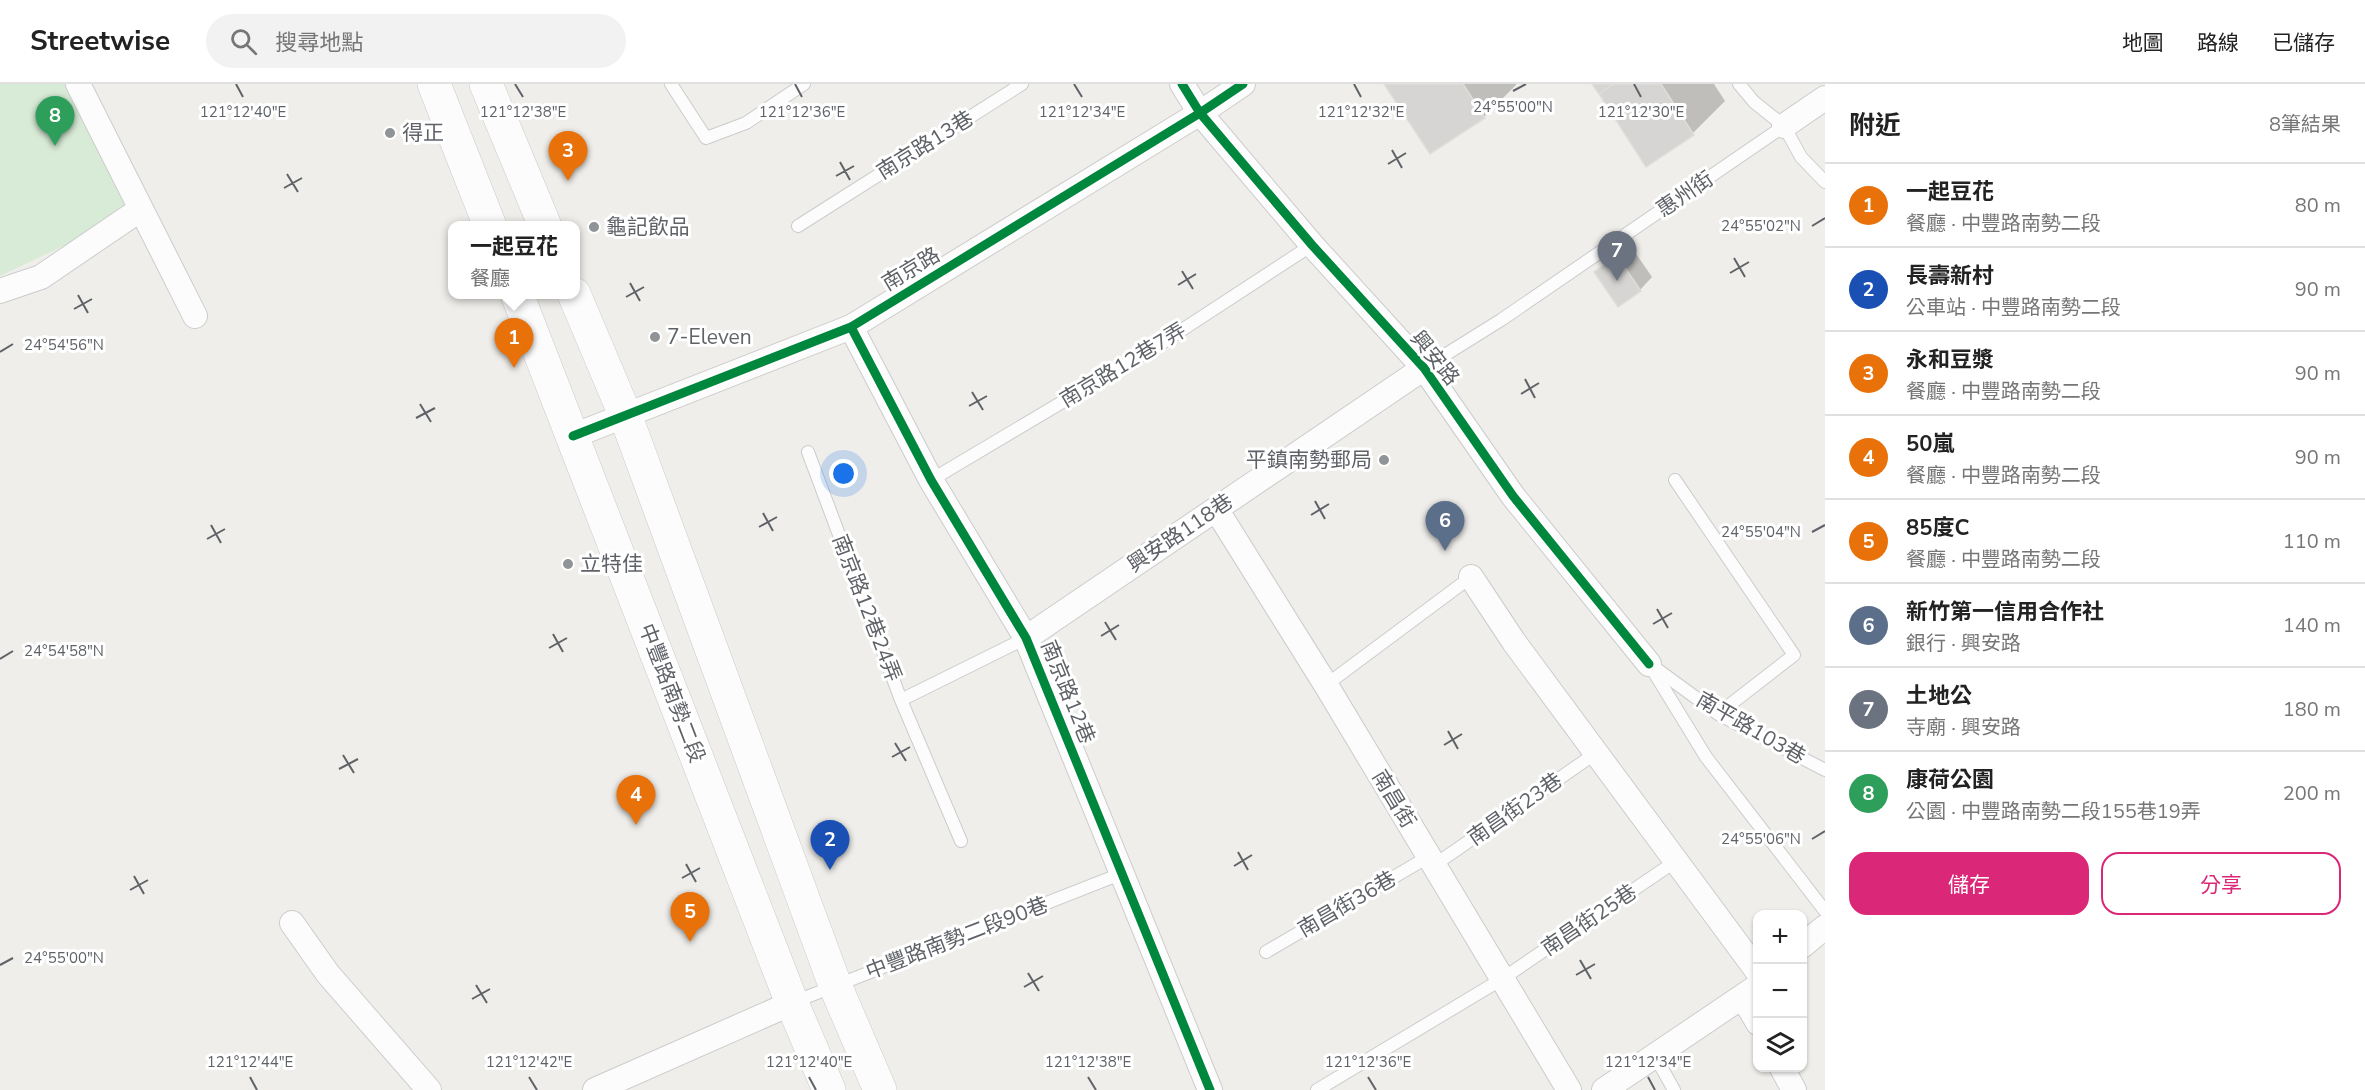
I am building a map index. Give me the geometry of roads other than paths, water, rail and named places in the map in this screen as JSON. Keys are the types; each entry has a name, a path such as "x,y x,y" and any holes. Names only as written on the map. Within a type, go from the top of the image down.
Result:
{"main road":[{"path":"434,84 488,221"},
{"path":"486,84 543,221"},
{"name":"中豐路南勢二段","path":"519,299 792,1003 829,1090"},
{"path":"576,299 626,417 835,985 880,1090"}],"street":[{"path":"78,84 195,316"},
{"name":"興安路","path":"1182,84 1200,113 1312,245 1424,368 1513,496 1649,664"},
{"name":"南京路","path":"573,436 851,327 1200,113 1243,84"},
{"name":"惠州街","path":"1784,126 1825,98"},
{"path":"0,291 41,277 141,209"},
{"name":"南京路12巷","path":"851,327 931,480 1026,638 1210,1090"},
{"name":"興安路118巷","path":"1026,638 1424,368"},
{"name":"南昌街","path":"1216,509 1326,685 1569,1090"},
{"path":"1471,577 1514,642 1753,965"},
{"path":"292,923 328,974 429,1090"},
{"path":"1807,943 1825,927"},
{"path":"1604,1090 1750,991 1757,1018"},
{"path":"595,1090 792,1003"},
{"path":"1784,1072 1794,1090"}],"lane":[{"path":"671,84 706,138 746,123 804,84"},
{"name":"南京路13巷","path":"798,226 1022,84"},
{"path":"1739,84 1754,102 1784,126 1801,157 1825,182"},
{"name":"惠州街","path":"1424,368 1501,320 1784,126"},
{"name":"南京路12巷7弄","path":"931,480 1165,341 1312,245"},
{"name":"南京路12巷24弄","path":"808,452 901,700 1026,638"},
{"path":"1675,480 1794,655 1719,714"},
{"path":"1326,685 1471,577"},
{"path":"1649,664 1706,757 1825,911"},
{"name":"南平路103巷","path":"1649,664 1719,714 1825,770"},
{"path":"901,700 961,841"},
{"name":"南昌街23巷","path":"1430,861 1596,753"},
{"name":"南昌街36巷","path":"1266,952 1430,861"},
{"name":"南昌街25巷","path":"1317,1090 1502,979 1676,861"},
{"name":"中豐路南勢二段90巷","path":"792,1003 1123,873"},
{"path":"1655,1056 1674,1090"}],"place":[{"name":"得正","path":"390,133"},
{"name":"康荷公園","path":"55,146"},
{"name":"永和豆漿","path":"568,181"},
{"name":"龜記飲品","path":"594,227"},
{"name":"土地公","path":"1617,281"},
{"name":"7-Eleven","path":"655,337"},
{"name":"一起豆花","path":"514,368"},
{"name":"平鎮南勢郵局","path":"1384,460"},
{"name":"新竹第一信用合作社","path":"1445,551"},
{"name":"立特佳","path":"568,564"},
{"name":"50嵐","path":"636,825"},
{"name":"長壽新村","path":"830,870"},
{"name":"85度C","path":"690,942"}]}
